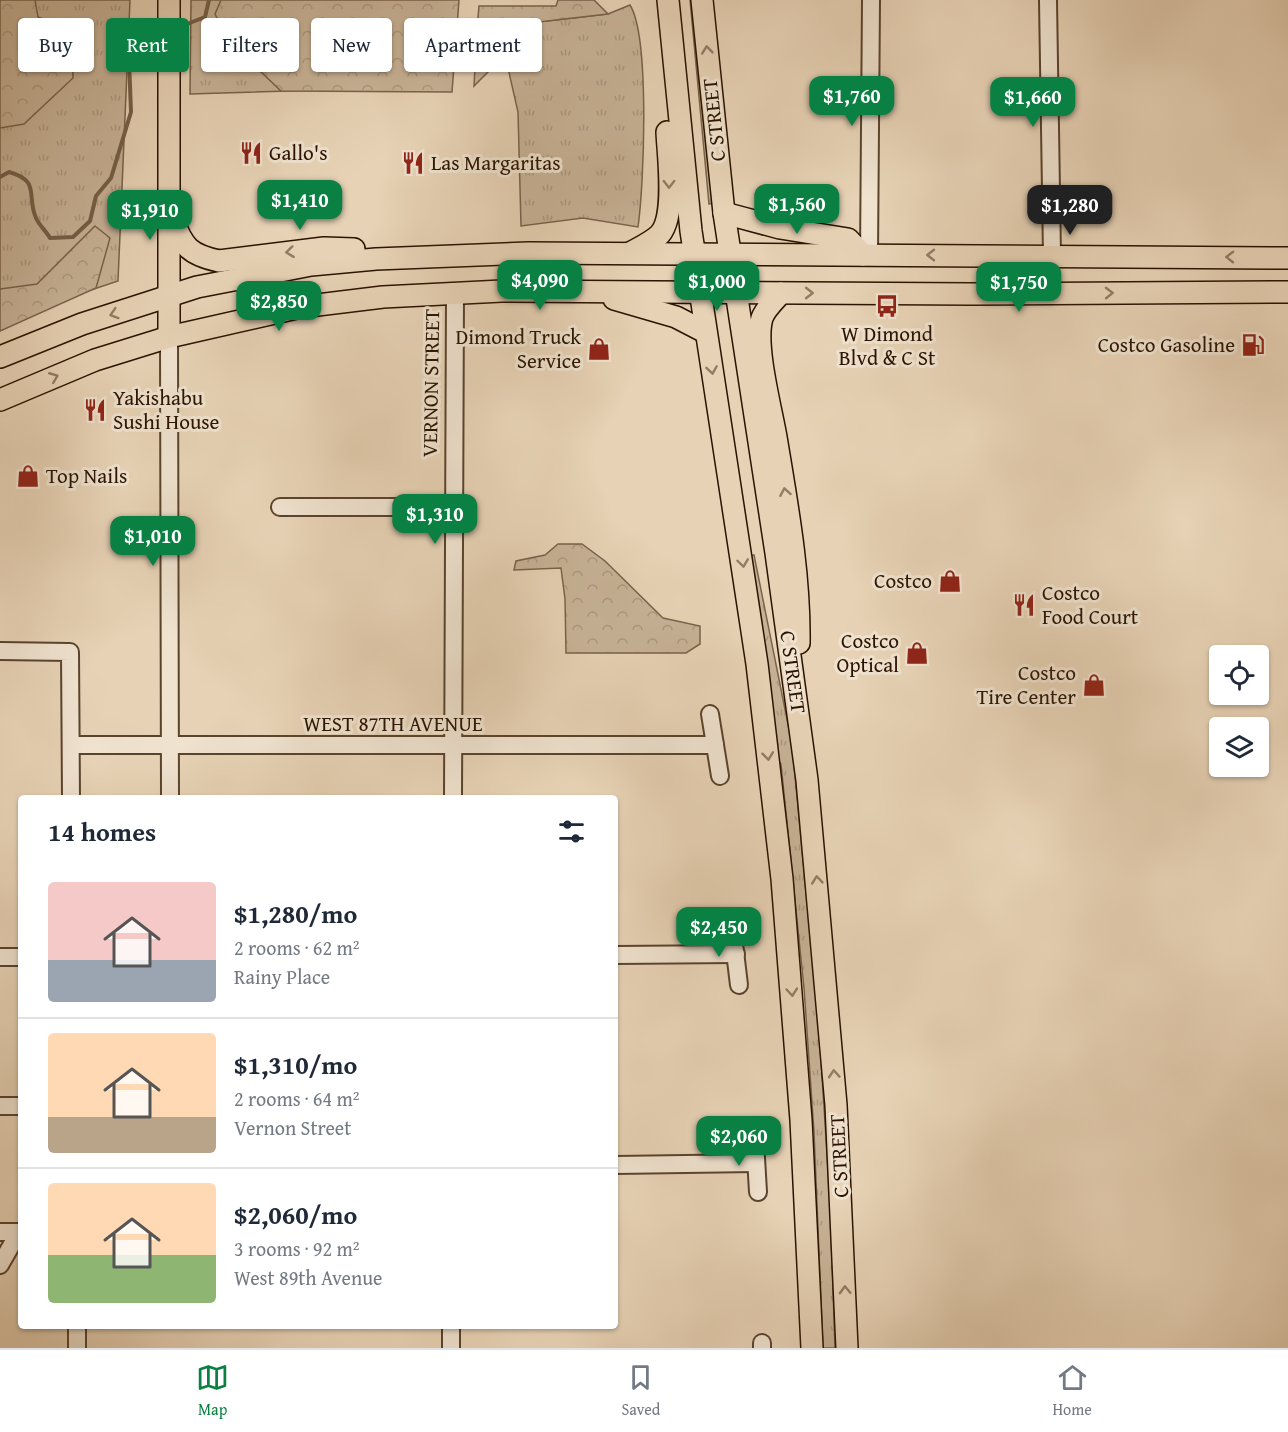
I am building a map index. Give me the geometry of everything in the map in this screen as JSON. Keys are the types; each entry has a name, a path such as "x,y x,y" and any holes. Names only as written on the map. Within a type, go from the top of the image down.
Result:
{"main road":[{"path":"169,0 169,337"},
{"path":"629,254 659,236 668,217 670,180 657,0"},
{"name":"C STREET","path":"668,0 694,254 755,652 782,879 801,1109 812,1348"},
{"name":"C STREET","path":"702,0 724,213 799,718 826,976 836,1105 847,1348"},
{"path":"170,210 182,244 203,258 219,261 324,248 432,255 1052,255 1288,258"},
{"path":"724,213 770,226 848,239 866,255"},
{"path":"0,357 82,324 170,295 254,274 311,265 432,255"},
{"path":"597,291 621,302 676,317 705,332"},
{"path":"0,400 95,360 169,337 301,308 455,292 1288,292"},
{"path":"781,293 762,317 760,332 788,506 800,615 799,718"}],"street":[{"path":"866,255 871,0"},
{"path":"1048,0 1052,255"},
{"name":"VERNON STREET","path":"453,795 452,507 455,292"},
{"path":"169,337 172,745 170,795"},
{"path":"280,507 452,507"},
{"path":"0,651 70,652 71,795"},
{"path":"710,714 720,776"},
{"name":"WEST 87TH AVENUE","path":"71,745 714,745"},
{"path":"732,927 739,985"},
{"path":"618,955 736,954"},
{"path":"0,957 18,957"},
{"path":"0,1106 18,1106"},
{"path":"755,1141 758,1192"},
{"path":"618,1165 756,1164"},
{"path":"0,1232 18,1232"},
{"path":"0,1265 18,1235"},
{"path":"77,1329 77,1348"},
{"path":"451,1329 451,1348"}],"green space":[{"path":"0,0 130,0 129,18 106,18 106,72 127,72 118,281 82,293 0,331"},
{"path":"0,0 35,0 38,17 41,18 18,18 18,72 73,72 73,78 24,124 0,128"},
{"path":"191,0 374,0 364,18 311,18 311,72 332,72 322,90 190,94"},
{"path":"221,0 459,0 458,18 404,18 404,72 454,72 452,92 281,91 261,72 299,72 299,18 217,18 215,14"},
{"path":"558,0 594,0 608,14 542,22 542,18 478,18 479,6 556,6"},
{"path":"690,0 713,203 709,204"},
{"path":"630,5 641,47 644,112 638,227 583,218 521,226 518,112 509,72 542,72 542,22 608,14"},
{"path":"475,72 488,72 474,86"},
{"path":"95,226 110,238 96,288 0,331 0,289 37,284"},
{"path":"558,544 582,544 605,561 663,618 700,626 700,644 686,653 566,653 565,599 561,568 514,570 516,561 545,555"},
{"path":"754,555 792,744 819,1029 830,1201 835,1348 823,1348 814,1132 804,988 781,764 778,760 750,556"}],"waterway":[{"path":"189,23 205,17 209,0"},
{"path":"0,177 9,172 29,184 36,218 50,238 73,237 90,221 96,196 111,178 131,112 129,72"}],"place":[{"name":"Gallo's","path":"251,153"},
{"name":"Las Margaritas","path":"413,163"},
{"name":"W Dimond Blvd & C St","path":"887,306"},
{"name":"Costco Gasoline","path":"1253,345"},
{"name":"Dimond Truck Service","path":"599,349"},
{"name":"Yakishabu Sushi House","path":"95,410"},
{"name":"Top Nails","path":"28,476"},
{"name":"Costco","path":"950,581"},
{"name":"Costco Food Court","path":"1024,605"},
{"name":"Costco Optical","path":"917,653"},
{"name":"Costco Tire Center","path":"1094,685"}]}
